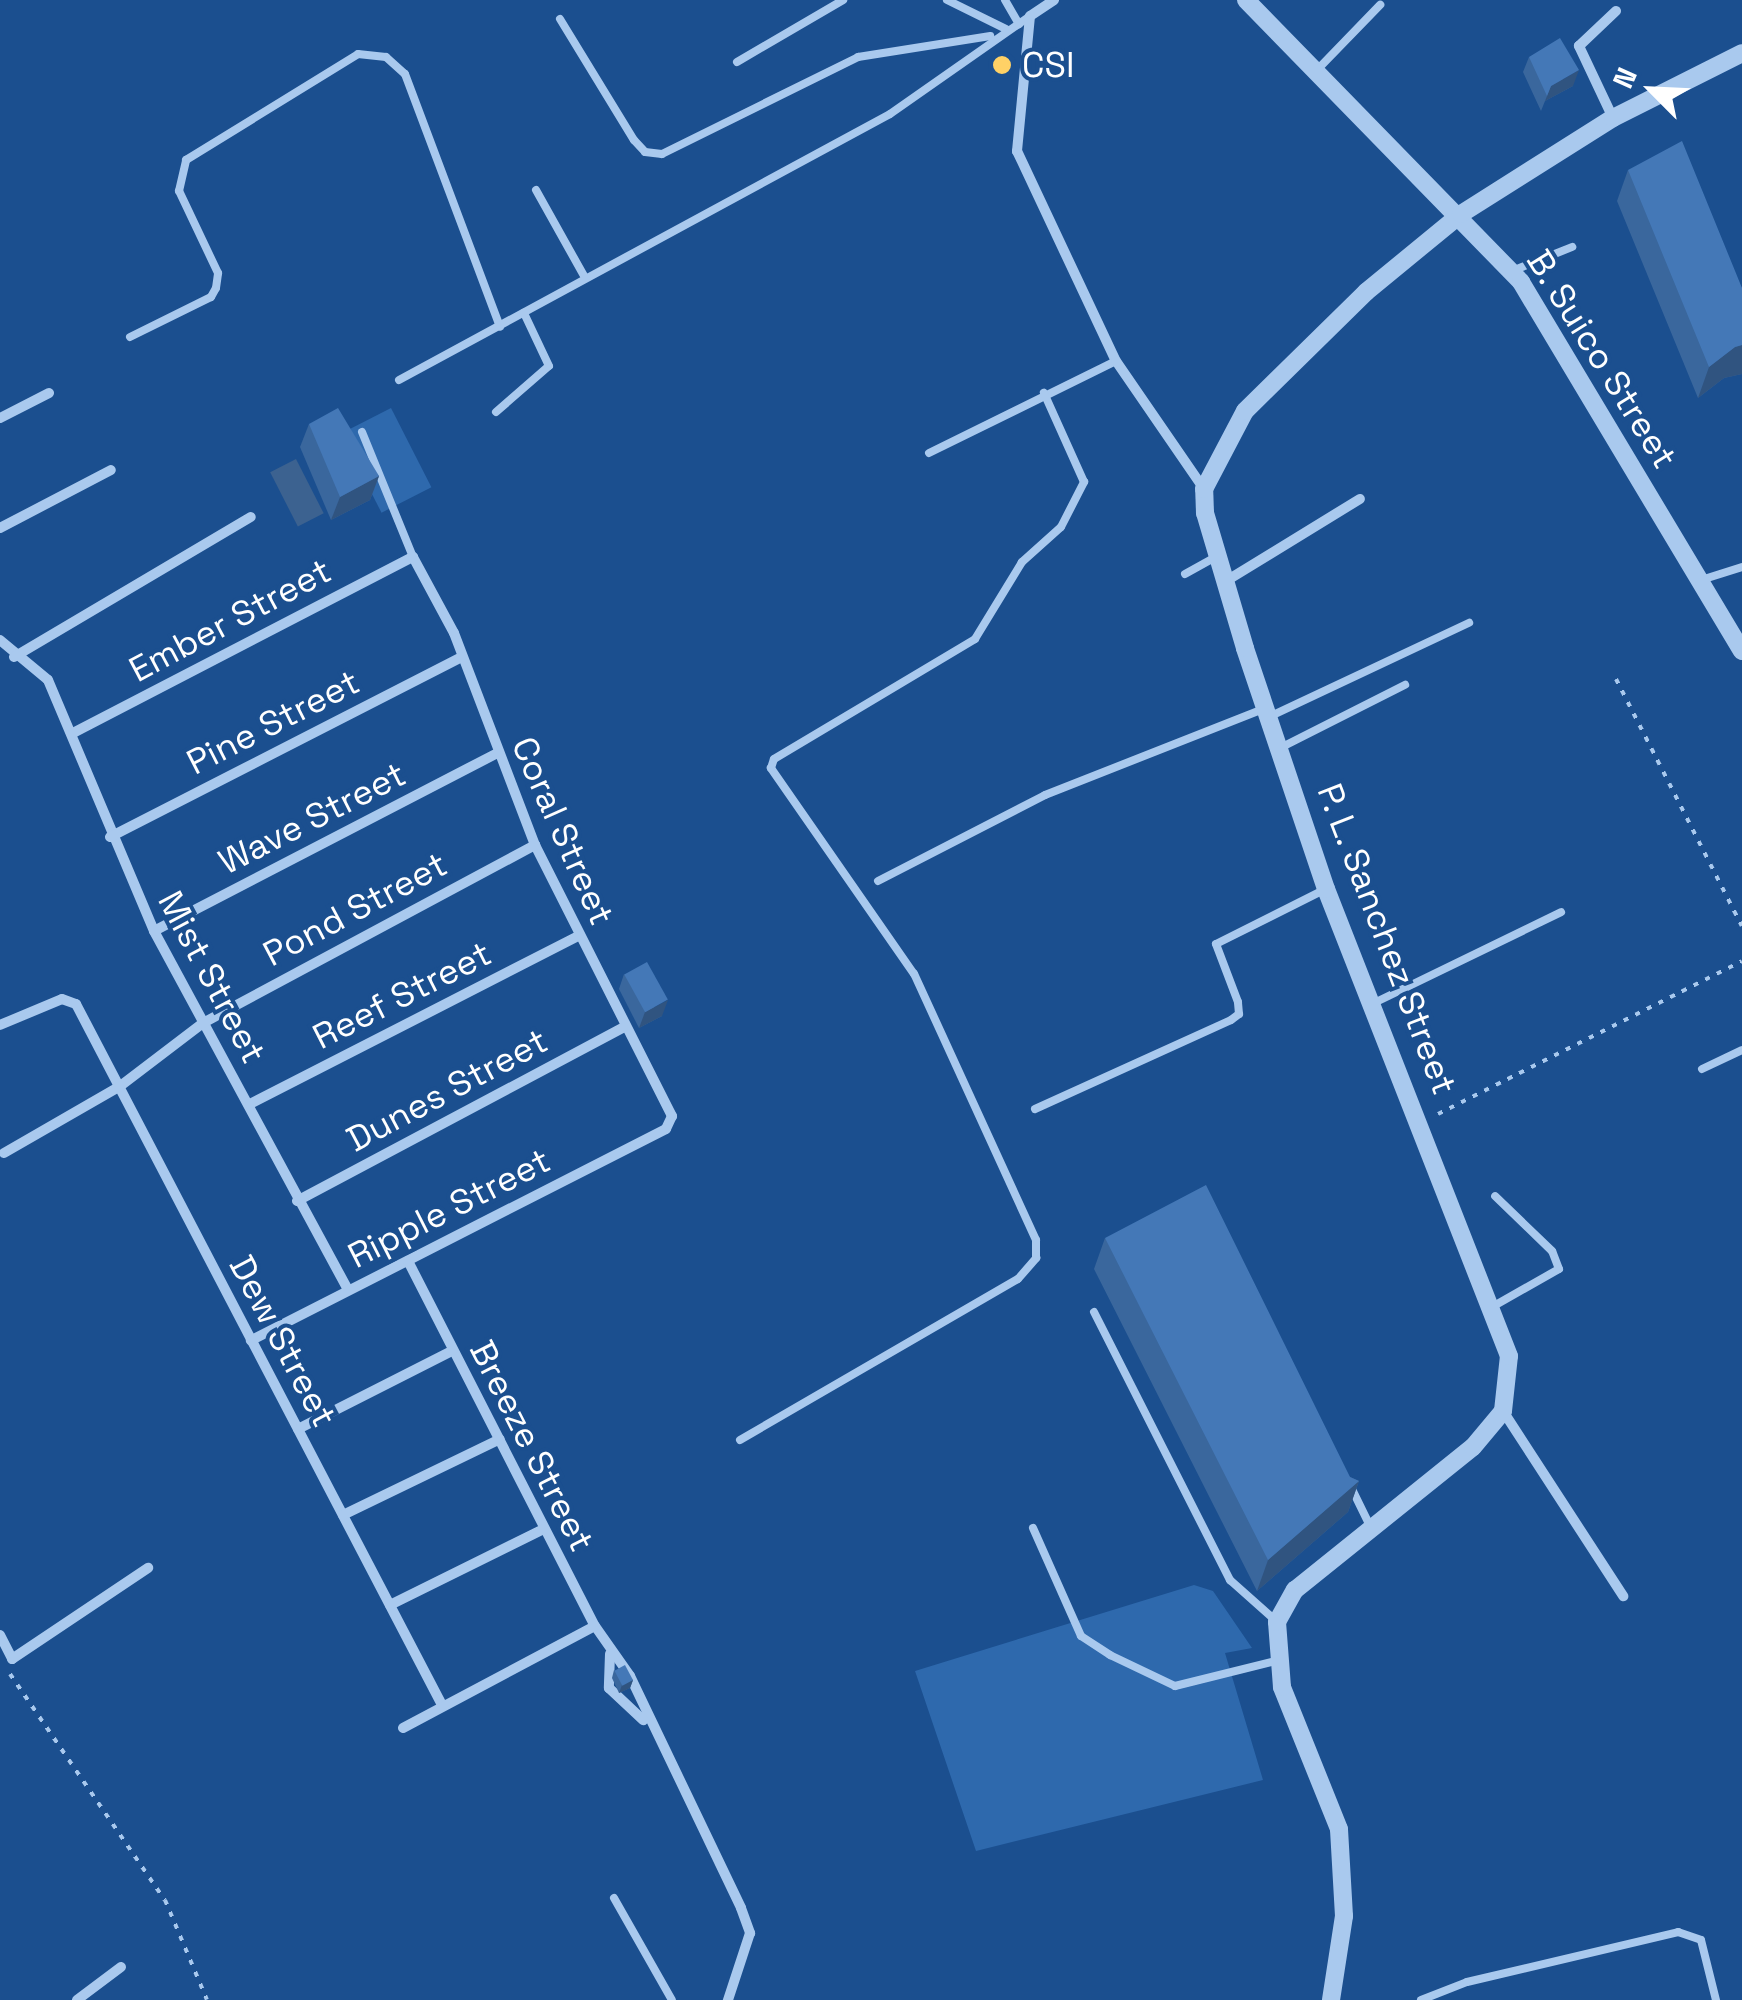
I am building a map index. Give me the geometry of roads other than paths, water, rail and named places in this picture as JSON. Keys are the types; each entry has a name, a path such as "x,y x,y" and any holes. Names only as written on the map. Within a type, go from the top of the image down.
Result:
{"street":[{"path":"1054,0 1030,16 1017,151 1116,361 1204,489 1245,412 1366,292 1460,214 1614,118 1742,52"},
{"name":"B. Suico Street","path":"1246,0 1384,146 1460,214 1512,271 1696,581 1742,650"},
{"path":"1614,118 1579,46 1616,11"},
{"path":"0,418 49,393"},
{"path":"0,528 111,470"},
{"name":"P. L. Sanchez Street","path":"1204,489 1218,556 1326,889 1422,1122 1510,1356 1502,1411"},
{"path":"1226,581 1360,500"},
{"path":"0,640 14,657 251,517"},
{"name":"Coral Street","path":"413,556 461,657 535,845 672,1124"},
{"name":"Ember Street","path":"73,734 413,556"},
{"name":"Mist Street","path":"14,657 48,680 73,734 110,837 154,930 202,1024 250,1104 296,1201 348,1290"},
{"name":"Pine Street","path":"110,837 461,657"},
{"name":"Wave Street","path":"154,930 496,754"},
{"name":"Pond Street","path":"4,1153 119,1087 202,1024 535,845"},
{"name":"Reef Street","path":"250,1104 579,936"},
{"name":"Dew Street","path":"0,1025 62,1000 76,1004 441,1704"},
{"name":"Dunes Street","path":"296,1201 623,1028"},
{"name":"Ripple Street","path":"251,1340 672,1124"},
{"name":"Breeze Street","path":"408,1261 594,1626 610,1654 630,1676 648,1724 750,1933 728,2000"},
{"path":"298,1429 452,1351"},
{"path":"1331,2000 1332,1941 1346,1886 1340,1829 1275,1661 1276,1622 1295,1590 1473,1447 1502,1411 1623,1596"},
{"path":"343,1515 500,1439"},
{"path":"390,1605 544,1528"},
{"path":"0,1635 12,1658 148,1568"},
{"path":"403,1728 441,1704 594,1626"},
{"name":"Breeze Street","path":"610,1654 610,1688 648,1724"},
{"path":"77,2000 121,1967"}],"lane":[{"path":"737,62 843,0"},
{"path":"947,0 1006,29"},
{"path":"1005,0 1019,24"},
{"path":"1315,72 1380,5"},
{"path":"399,380 584,276 890,114 994,36 1030,16"},
{"path":"560,19 634,140 645,152 662,154 858,57 994,36"},
{"path":"130,338 210,297 216,288 218,273 179,191 186,160 358,54 386,58 405,74 500,326"},
{"path":"536,190 584,276"},
{"path":"1512,271 1572,247"},
{"path":"496,412 549,366 524,313"},
{"path":"928,453 1116,361"},
{"path":"740,1440 1018,1279 1036,1258 1036,1240 914,974 770,768 774,759 974,639 1022,562 1062,527 1084,482 1044,393"},
{"path":"362,432 413,556"},
{"path":"1184,574 1218,556"},
{"path":"1696,581 1742,567"},
{"path":"878,880 1045,795 1269,712 1469,624"},
{"path":"1282,748 1406,685"},
{"path":"1036,1108 1239,1014 1216,944 1326,889"},
{"path":"1374,1003 1561,912"},
{"path":"1702,1069 1742,1050"},
{"path":"1492,1307 1559,1269 1552,1251 1495,1196"},
{"path":"1094,1312 1230,1580 1276,1622"},
{"path":"1341,1468 1370,1526"},
{"path":"1032,1528 1081,1636 1110,1655 1176,1686 1275,1661"},
{"path":"614,1898 672,2000"},
{"path":"1421,2000 1467,1982 1678,1932 1702,1940 1716,2000"}],"place":[{"name":"CSI","path":"1002,65"}]}
